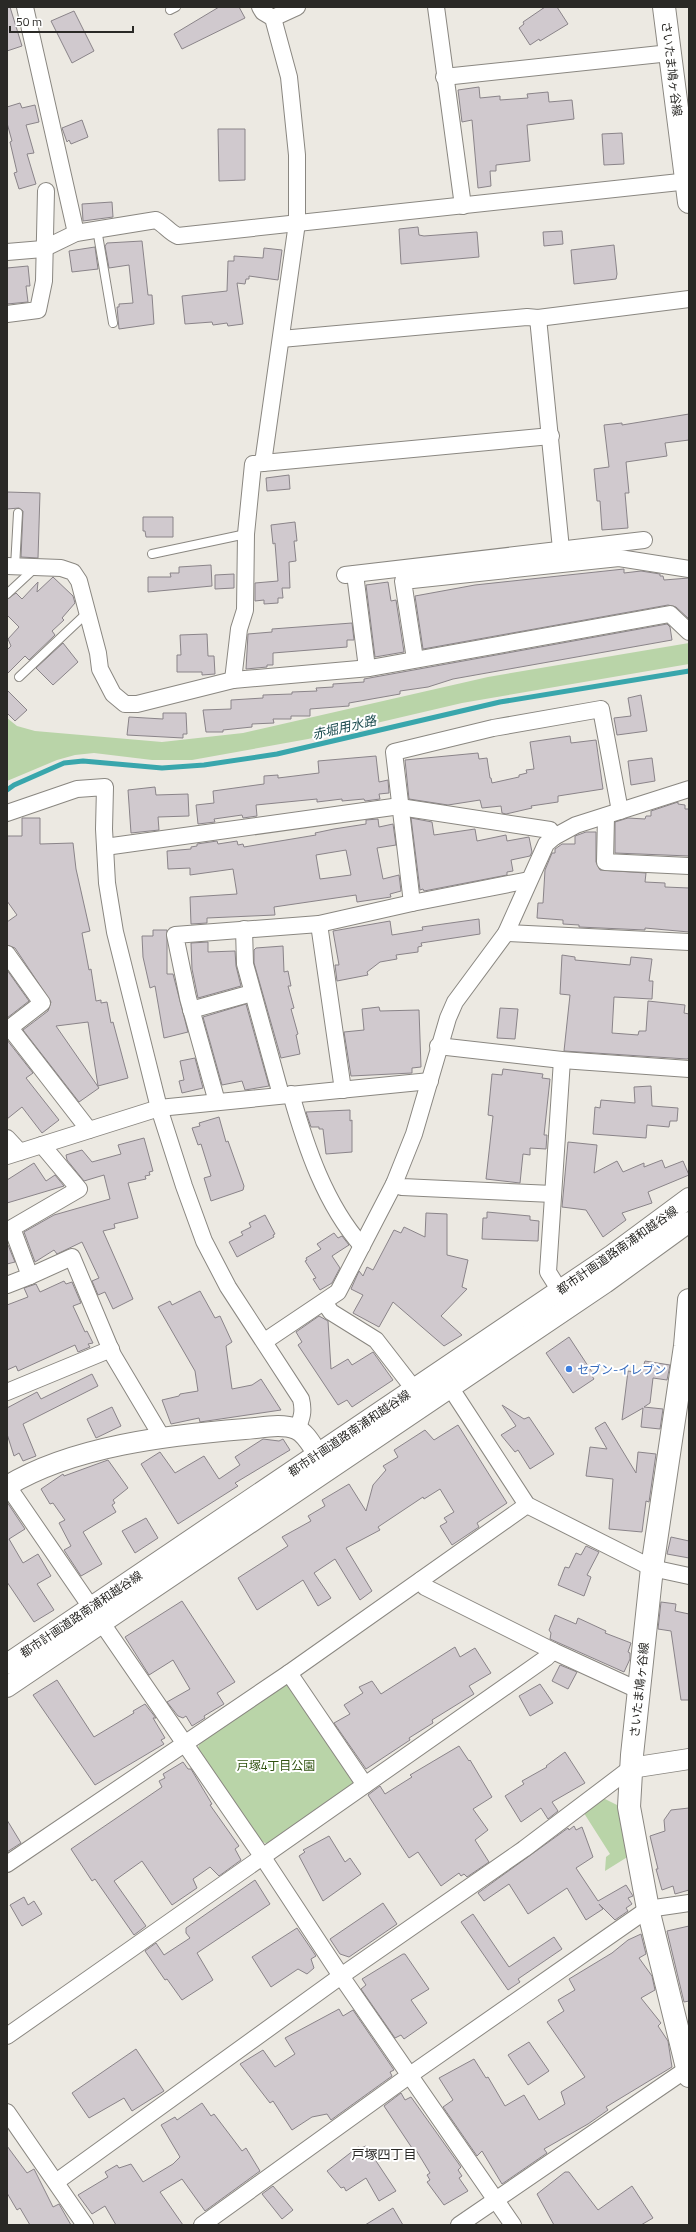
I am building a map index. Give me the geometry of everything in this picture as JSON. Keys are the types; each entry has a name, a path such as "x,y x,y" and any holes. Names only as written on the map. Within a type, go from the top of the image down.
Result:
{"main road":[{"name":"さいたま鳩ヶ谷線","path":"664,7 688,188"},
{"name":"さいたま鳩ヶ谷線","path":"688,2072 648,1909 629,1808 638,1690 652,1568 687,1346 689,1300"}],"street":[{"path":"25,7 76,234"},
{"path":"260,7 264,12 273,18 289,77 297,155 298,224 263,463"},
{"path":"273,18 296,7"},
{"path":"436,7 444,76 463,206"},
{"path":"444,76 670,53"},
{"path":"7,252 43,249 76,234 97,229 156,220 166,225 171,234 178,236 463,206 688,188"},
{"path":"7,314 38,310 44,281 43,249 46,191"},
{"path":"281,339 527,317 538,318 689,299"},
{"path":"538,318 551,436 561,549"},
{"path":"233,680 239,629 245,610 246,534 254,464 551,436"},
{"path":"367,668 350,574 644,540"},
{"path":"415,658 403,581 618,558 689,569"},
{"path":"11,567 61,568 73,572 79,581 88,612 100,669 113,694 125,704 137,704 233,680 367,668 415,658 670,614 689,632"},
{"path":"412,903 394,752 493,728 601,709 613,813 605,862 689,866"},
{"path":"7,813 77,789 105,787 105,847 107,883 115,932 159,1108 204,1241 228,1287 265,1341 301,1399 303,1408 302,1418 297,1429"},
{"path":"265,1341 338,1292 394,1184 414,1134 430,1081 438,1046 455,1002 506,933 546,844 554,837 576,825 689,789"},
{"path":"105,847 400,806 550,830 554,837"},
{"path":"217,1102 192,1010 175,936 244,928 319,924 412,903 529,880"},
{"path":"319,924 343,1090"},
{"path":"244,928 245,964 252,992 286,1094 311,1157 332,1201 354,1237 362,1246"},
{"path":"506,933 689,942"},
{"path":"7,954 42,1003 8,1029 89,1130"},
{"path":"192,1010 252,992"},
{"path":"438,1046 562,1060 689,1069"},
{"path":"560,1291 548,1272 562,1060"},
{"path":"7,1138 14,1154 159,1108 286,1094 430,1081"},
{"path":"30,1276 12,1228 79,1189 42,1145"},
{"path":"394,1184 402,1188 553,1194"},
{"name":"都市計画道路南浦和越谷線","path":"7,1687 96,1616 318,1454 560,1291 612,1255 689,1198"},
{"name":"都市計画道路南浦和越谷線","path":"9,1660 96,1616 450,1387 605,1283 689,1222"},
{"path":"7,1285 72,1257 110,1349 163,1439"},
{"path":"324,1302 332,1312 376,1340 414,1389"},
{"path":"7,1392 110,1349"},
{"path":"450,1387 527,1505 652,1568 689,1576"},
{"path":"318,1454 309,1440 297,1429 285,1426 196,1434 97,1450 30,1472 7,1485 183,1744 262,1856 341,1976 513,2225"},
{"path":"7,1864 289,1673 527,1505"},
{"path":"421,1580 426,1587 553,1651 638,1690"},
{"path":"7,2036 546,1658 553,1651"},
{"path":"289,1673 365,1785"},
{"path":"56,2182 341,1976 524,1848 631,1768 689,1759"},
{"path":"202,2225 410,2074 648,1909 689,1903"},
{"path":"459,2225 688,2072"},
{"path":"7,2112 85,2225"}],"lane":[{"path":"97,229 113,323"},
{"path":"11,567 18,513"},
{"path":"152,554 246,534"},
{"path":"7,594 35,568"},
{"path":"19,677 88,612"}],"green space":[{"path":"689,643 689,664 462,703 308,739 192,760 152,760 94,753 75,755 57,760 7,781 7,718 17,726 35,731 162,742 243,733 488,677"},
{"name":"戸塚4丁目公園","path":"284,1681 291,1683 355,1780 354,1787 271,1845 257,1840 197,1750 202,1738"},
{"path":"601,1797 617,1805 629,1856 605,1871 606,1857 610,1854 582,1810"}],"building":[{"path":"7,7 10,7 22,46 7,51"},
{"path":"219,7 239,7 245,18 182,49 174,34"},
{"path":"545,7 557,7 568,24 540,41 539,39 530,45 519,28 524,24 523,22"},
{"path":"74,11 94,51 72,63 51,21"},
{"path":"479,87 480,98 500,96 500,100 528,98 527,94 548,92 549,102 572,100 574,119 527,125 530,161 496,165 496,171 490,171 491,186 478,188 472,120 462,122 458,90"},
{"path":"20,103 22,108 35,105 39,122 26,125 34,153 27,154 36,184 19,189 14,173 17,172 10,142 12,141 7,123 7,107"},
{"path":"82,120 88,137 71,144 69,140 67,142 62,128"},
{"path":"218,129 245,129 245,180 219,181"},
{"path":"622,133 624,164 604,165 602,134"},
{"path":"112,202 113,217 83,221 82,204"},
{"path":"418,227 419,235 424,236 477,232 479,257 401,264 399,229"},
{"path":"562,231 563,244 544,246 543,232"},
{"path":"142,241 148,295 152,295 154,324 119,329 117,307 119,307 119,304 133,303 129,265 109,268 105,246 107,243"},
{"path":"614,245 617,274 616,279 574,284 571,250"},
{"path":"95,247 98,269 72,272 69,251"},
{"path":"264,248 282,250 278,280 249,276 249,279 246,279 245,284 237,283 243,324 228,326 227,323 213,325 212,322 185,324 182,296 227,291 228,261 234,261 234,256 263,258"},
{"path":"28,266 30,286 26,286 28,302 7,304 7,268"},
{"path":"689,414 689,440 665,443 667,456 626,462 629,493 625,493 628,528 602,530 600,501 597,501 594,469 609,467 604,425 622,423 622,425"},
{"path":"289,475 290,489 267,491 266,478"},
{"path":"7,492 40,493 38,558 21,557 23,511 19,508 7,509"},
{"path":"143,517 173,517 173,537 146,537 145,531 143,531"},
{"path":"295,522 297,541 294,541 296,561 289,562 290,588 282,588 283,598 278,598 278,603 264,604 264,600 255,601 255,583 278,581 275,543 273,544 271,525"},
{"path":"211,565 212,586 148,592 148,577 171,577 170,573 179,573 179,567"},
{"path":"624,569 624,573 641,571 660,574 660,576 663,576 664,580 689,578 689,619 676,607 668,605 423,649 415,596 475,585"},
{"path":"234,574 234,588 215,589 215,575"},
{"path":"53,577 73,596 75,603 62,618 64,620 52,631 55,635 29,660 25,656 7,674 7,650 11,646 8,639 19,627 7,615 7,599 16,593 22,599 38,582 37,592"},
{"path":"388,582 391,601 396,600 404,652 375,657 366,585"},
{"path":"352,623 354,640 347,640 347,647 273,653 273,665 246,669 248,634 272,632 272,629"},
{"path":"667,624 670,627 672,640 453,679 428,687 400,691 400,694 349,703 349,706 310,709 310,716 291,716 291,719 273,719 274,723 252,724 252,727 223,730 223,732 206,732 203,710 231,709 231,700 263,698 263,695 317,691 316,688 333,687 333,684 364,682 364,679"},
{"path":"207,634 208,656 214,656 215,674 202,675 202,672 177,672 177,655 181,655 180,635"},
{"path":"63,643 78,662 53,685 36,668"},
{"path":"7,690 27,710 15,721 7,713"},
{"path":"641,695 647,731 617,735 614,718 631,716 628,698"},
{"path":"163,713 186,713 187,734 183,734 183,738 127,735 129,717 163,719"},
{"path":"570,736 571,743 596,740 603,789 558,796 558,802 531,806 532,808 506,814 502,813 501,806 482,808 480,800 448,805 409,799 405,760 478,753 479,759 487,758 492,783 519,777 519,775 527,773 526,770 534,769 530,742"},
{"path":"376,756 379,782 388,780 389,793 379,794 380,799 365,801 364,799 342,801 342,799 317,802 317,799 256,805 257,816 243,818 242,815 214,819 215,822 198,824 196,805 214,803 213,791 264,784 264,776 278,775 278,778 319,773 318,761"},
{"path":"652,758 655,781 631,785 628,761"},
{"path":"155,787 156,795 188,794 189,816 158,817 159,830 131,833 128,790"},
{"path":"678,802 678,804 685,805 685,809 689,809 689,856 615,853 615,822 628,818 645,819 646,816 651,816 651,811"},
{"path":"22,818 40,818 40,844 73,843 76,869 90,931 82,933 89,970 91,969 96,1001 101,1000 101,1003 107,1002 111,1023 113,1022 128,1078 98,1086 88,1022 56,1026 99,1088 79,1102 23,1030 48,1011 51,1002 15,948 7,945 7,922 17,915 7,901 7,836 22,836"},
{"path":"411,818 432,822 434,835 475,829 477,841 506,835 507,841 529,837 532,852 530,856 511,860 513,871 507,872 507,875 424,891 423,889 420,890"},
{"path":"378,819 379,827 393,824 396,845 377,848 383,879 399,875 401,891 390,894 391,897 357,902 356,895 274,907 275,915 207,918 207,923 191,924 190,897 237,894 233,869 190,875 190,868 168,869 167,851 191,849 191,847 197,846 197,844 217,841 218,844 237,841 238,845 243,844 244,847 316,835 315,833 366,824 366,820","holes":["346,850 351,875 320,879 316,855"]},
{"path":"586,832 596,832 596,862 600,870 646,873 645,882 665,883 665,887 689,888 689,932 645,928 645,930 579,927 579,925 563,924 563,920 537,918 538,903 543,903 545,870 552,853 555,853 555,849 562,844 575,844 575,836"},
{"path":"479,919 480,934 421,943 422,946 418,947 418,952 396,955 397,959 380,962 367,972 368,975 337,981 335,965 339,965 333,931 390,921 392,935 423,930 422,927"},
{"path":"153,930 167,930 167,974 173,974 188,1032 164,1038 155,986 150,988 143,957 142,936 153,936"},
{"path":"208,942 208,952 235,951 236,966 241,986 198,998 192,969 191,943"},
{"path":"283,946 284,972 288,971 291,986 288,986 294,1008 291,1009 298,1034 296,1035 300,1054 281,1058 254,963 254,950 256,948"},
{"path":"562,955 575,957 575,960 630,965 631,957 652,959 649,981 653,981 652,999 614,997 612,1033 638,1035 639,1031 646,1031 648,1001 685,1005 684,1013 689,1014 689,1058 564,1051 570,995 560,994"},
{"path":"7,970 29,1001 7,1018"},
{"path":"246,1004 269,1086 245,1090 242,1081 222,1085 203,1017"},
{"path":"379,1007 380,1011 419,1010 421,1067 412,1068 412,1073 351,1076 344,1032 364,1030 362,1009"},
{"path":"500,1008 518,1009 515,1039 497,1038"},
{"path":"7,1040 33,1073 26,1078 59,1120 42,1133 22,1107 7,1119"},
{"path":"195,1058 203,1088 182,1093 179,1081 184,1080 180,1061"},
{"path":"503,1069 543,1074 542,1078 550,1079 544,1135 547,1135 546,1149 530,1148 530,1155 523,1154 520,1183 486,1179 493,1116 488,1115 492,1074 502,1075"},
{"path":"651,1086 652,1106 678,1108 677,1121 670,1121 669,1127 647,1125 646,1138 593,1134 595,1107 600,1108 601,1100 635,1103 634,1087"},
{"path":"350,1110 350,1121 352,1120 352,1152 326,1154 323,1129 319,1129 319,1127 311,1127 306,1112"},
{"path":"219,1117 226,1142 228,1141 244,1186 243,1190 211,1201 204,1178 211,1176 201,1144 198,1145 192,1128 200,1126 199,1123"},
{"path":"144,1138 153,1171 149,1172 150,1175 145,1176 146,1179 128,1183 138,1218 114,1224 115,1228 103,1231 133,1299 113,1309 105,1292 98,1295 92,1281 99,1278 82,1242 57,1254 54,1250 35,1262 24,1232 54,1215 110,1199 104,1175 84,1181 67,1160 66,1155 82,1150 92,1162 121,1154 118,1145"},
{"path":"568,1142 597,1145 594,1173 617,1161 623,1172 644,1163 644,1167 662,1160 665,1168 683,1161 689,1175 648,1192 652,1203 622,1213 626,1220 603,1237 586,1210 562,1207"},
{"path":"34,1163 46,1181 55,1175 64,1186 7,1203 7,1180"},
{"path":"487,1212 530,1216 530,1220 539,1221 538,1241 482,1239 483,1218 487,1218"},
{"path":"426,1213 447,1214 447,1255 468,1260 462,1287 467,1289 441,1316 462,1335 444,1346 393,1302 379,1327 353,1313 363,1295 351,1289 359,1271 363,1276 367,1267 373,1270 394,1230 401,1233 404,1227 425,1237"},
{"path":"265,1215 275,1234 273,1235 274,1237 237,1257 229,1242 243,1235 241,1232 251,1227 249,1223"},
{"path":"334,1233 338,1238 342,1236 349,1245 332,1256 340,1268 332,1283 320,1290 313,1279 316,1278 305,1261 307,1260 306,1258 321,1249 317,1244"},
{"path":"7,1245 15,1262 7,1264"},
{"path":"64,1281 66,1284 72,1282 81,1303 73,1306 85,1332 87,1331 93,1343 88,1344 90,1347 78,1352 75,1345 18,1371 16,1366 7,1370 7,1305 28,1297 24,1288 36,1284 40,1292"},
{"path":"200,1291 215,1318 220,1316 232,1342 226,1346 232,1389 252,1385 261,1379 281,1410 200,1422 199,1418 171,1424 162,1400 179,1396 180,1394 198,1391 195,1371 158,1307 170,1301 172,1305"},
{"path":"319,1316 328,1321 331,1369 348,1359 352,1365 373,1352 393,1380 352,1407 347,1400 338,1405 298,1345 302,1342 296,1332"},
{"path":"569,1337 592,1372 590,1373 594,1379 573,1393 546,1353"},
{"path":"645,1361 670,1365 667,1380 653,1378 650,1403 644,1407 663,1409 660,1429 641,1427 643,1408 622,1420 628,1371 641,1373"},
{"path":"92,1374 98,1386 23,1424 36,1456 23,1461 19,1453 14,1456 7,1434 7,1408 37,1392 41,1399"},
{"path":"502,1405 524,1419 529,1417 554,1454 530,1469 518,1450 515,1452 501,1435 516,1426"},
{"path":"112,1407 121,1426 96,1438 87,1419"},
{"path":"605,1422 636,1473 638,1452 656,1454 649,1502 646,1501 642,1532 609,1529 613,1479 586,1476 590,1447 607,1449 595,1428"},
{"path":"458,1425 507,1503 477,1523 479,1527 452,1545 440,1526 447,1522 444,1518 454,1512 440,1489 424,1499 423,1497 378,1527 380,1530 346,1548 372,1591 360,1600 335,1559 314,1573 331,1598 318,1606 303,1580 257,1610 238,1578 288,1546 282,1537 311,1521 308,1516 325,1506 322,1500 349,1484 366,1511 373,1485 386,1470 383,1466 398,1457 394,1450 425,1430 434,1440"},
{"path":"263,1439 279,1441 283,1439 290,1450 235,1483 238,1486 178,1524 141,1464 160,1452 175,1473 204,1456 219,1479 240,1465 235,1457"},
{"path":"108,1460 128,1488 113,1500 115,1503 112,1505 116,1512 83,1532 102,1564 81,1576 64,1550 71,1546 59,1523 65,1520 53,1503 50,1504 41,1489 63,1474 64,1476"},
{"path":"7,1502 25,1529 9,1539 23,1563 38,1554 51,1576 37,1584 54,1610 34,1622 7,1582"},
{"path":"146,1518 158,1538 135,1553 122,1531"},
{"path":"671,1537 689,1541 689,1558 667,1554"},
{"path":"586,1546 599,1552 587,1575 591,1577 584,1596 558,1585 565,1567 569,1568 576,1553 581,1555"},
{"path":"182,1601 235,1682 217,1693 224,1704 204,1716 205,1718 192,1726 186,1716 183,1718 178,1716 167,1702 190,1689 173,1660 149,1675 125,1637"},
{"path":"661,1602 676,1604 675,1611 689,1614 689,1700 681,1700 671,1631 658,1629"},
{"path":"555,1615 576,1624 578,1618 606,1631 605,1633 631,1643 628,1652 630,1653 630,1659 624,1672 550,1639 551,1633 549,1630"},
{"path":"455,1647 460,1657 475,1648 491,1673 469,1686 474,1694 432,1720 433,1723 409,1738 410,1740 366,1769 334,1723 350,1714 344,1705 363,1693 359,1687 372,1681 381,1694"},
{"path":"560,1665 577,1672 568,1689 552,1681"},
{"path":"57,1680 94,1737 134,1713 133,1711 145,1704 156,1718 153,1718 165,1738 161,1740 164,1744 95,1785 33,1695"},
{"path":"540,1684 553,1703 530,1716 519,1696"},
{"path":"459,1746 469,1761 470,1760 492,1797 473,1809 488,1830 475,1840 489,1862 467,1877 464,1874 461,1876 459,1873 441,1886 418,1852 409,1858 368,1795 380,1786 385,1794 412,1777 410,1775"},
{"path":"565,1752 585,1783 552,1802 558,1811 548,1819 541,1808 521,1822 505,1796 524,1784 522,1781 547,1767 546,1766"},
{"path":"183,1762 188,1769 191,1769 212,1804 210,1805 239,1846 235,1849 241,1860 219,1876 210,1867 193,1879 197,1888 172,1905 142,1861 114,1881 146,1926 134,1935 95,1879 92,1881 71,1849 162,1787 159,1781 165,1778 163,1774"},
{"path":"689,1808 689,1890 675,1894 673,1886 662,1890 656,1869 658,1869 650,1836 665,1831 664,1820 671,1810"},
{"path":"7,1820 21,1843 7,1852"},
{"path":"574,1826 576,1830 582,1827 593,1857 576,1868 598,1901 626,1885 633,1896 628,1898 632,1904 626,1908 628,1911 615,1920 599,1904 603,1909 586,1920 567,1888 528,1914 509,1884 484,1901 478,1893 568,1828 569,1830"},
{"path":"329,1836 345,1862 350,1858 361,1874 323,1901 299,1856 305,1852 303,1850"},
{"path":"255,1880 270,1904 197,1953 213,1980 182,2000 167,1979 165,1980 145,1951 156,1943 164,1955 190,1938 186,1933 186,1928"},
{"path":"24,1897 28,1905 34,1901 42,1914 22,1926 10,1905"},
{"path":"383,1903 397,1924 349,1957 340,1954 330,1939"},
{"path":"473,1914 509,1967 554,1937 562,1949 518,1979 520,1982 508,1990 461,1922"},
{"path":"689,1926 689,2001 684,2002 667,1931"},
{"path":"297,1928 316,1956 311,1959 314,1968 307,1974 298,1969 271,1987 252,1957"},
{"path":"641,1934 646,1954 639,1958 652,1976 655,1990 641,1998 661,2023 658,2026 668,2041 672,2067 606,2107 608,2110 588,2124 544,2149 547,2153 502,2184 482,2151 477,2156 443,2107 453,2100 439,2078 474,2059 486,2078 488,2077 505,2106 524,2095 539,2120 565,2104 561,2092 585,2077 547,2022 564,2011 558,2000 575,1990 569,1979 612,1953 628,1940"},
{"path":"405,1954 429,1989 411,2000 427,2023 404,2039 401,2035 395,2038 361,1989 366,1985 362,1979"},
{"path":"339,2009 343,2016 353,2010 394,2070 390,2072 392,2076 331,2120 327,2114 312,2117 292,2130 273,2101 270,2103 240,2064 263,2050 275,2067 295,2054 285,2038"},
{"path":"529,2042 549,2071 528,2085 508,2055"},
{"path":"136,2049 164,2091 132,2111 124,2098 89,2118 72,2093"},
{"path":"401,2093 405,2100 411,2097 461,2167 458,2170 462,2176 459,2178 468,2191 444,2205 427,2182 430,2180 427,2175 430,2173 416,2150 414,2151 384,2106"},
{"path":"202,2103 211,2116 214,2114 242,2151 246,2148 260,2171 205,2211 182,2179 160,2192 183,2225 116,2225 105,2206 92,2214 78,2195 108,2177 105,2172 117,2165 119,2168 131,2164 143,2182 173,2164 180,2157 161,2125 175,2117 177,2120"},
{"path":"7,2146 27,2173 34,2169 53,2207 59,2204 71,2225 30,2225 20,2208 17,2210 7,2193"},
{"path":"366,2146 396,2191 379,2201 366,2178 346,2191 344,2187 341,2188 327,2171 358,2147 361,2148"},
{"path":"565,2172 569,2172 598,2210 632,2186 653,2218 641,2225 554,2225 537,2194"},
{"path":"273,2186 293,2210 282,2219 262,2194"},
{"path":"393,2208 403,2225 365,2225"}],"waterway":[{"name":"赤堀用水路","path":"7,790 14,785 64,763 83,761 162,768 204,765 277,754 500,702 689,671"}],"place":[{"name":"セブン-イレブン","path":"569,1369"}],"district":[{"name":"戸塚四丁目","path":"384,2154"}]}
